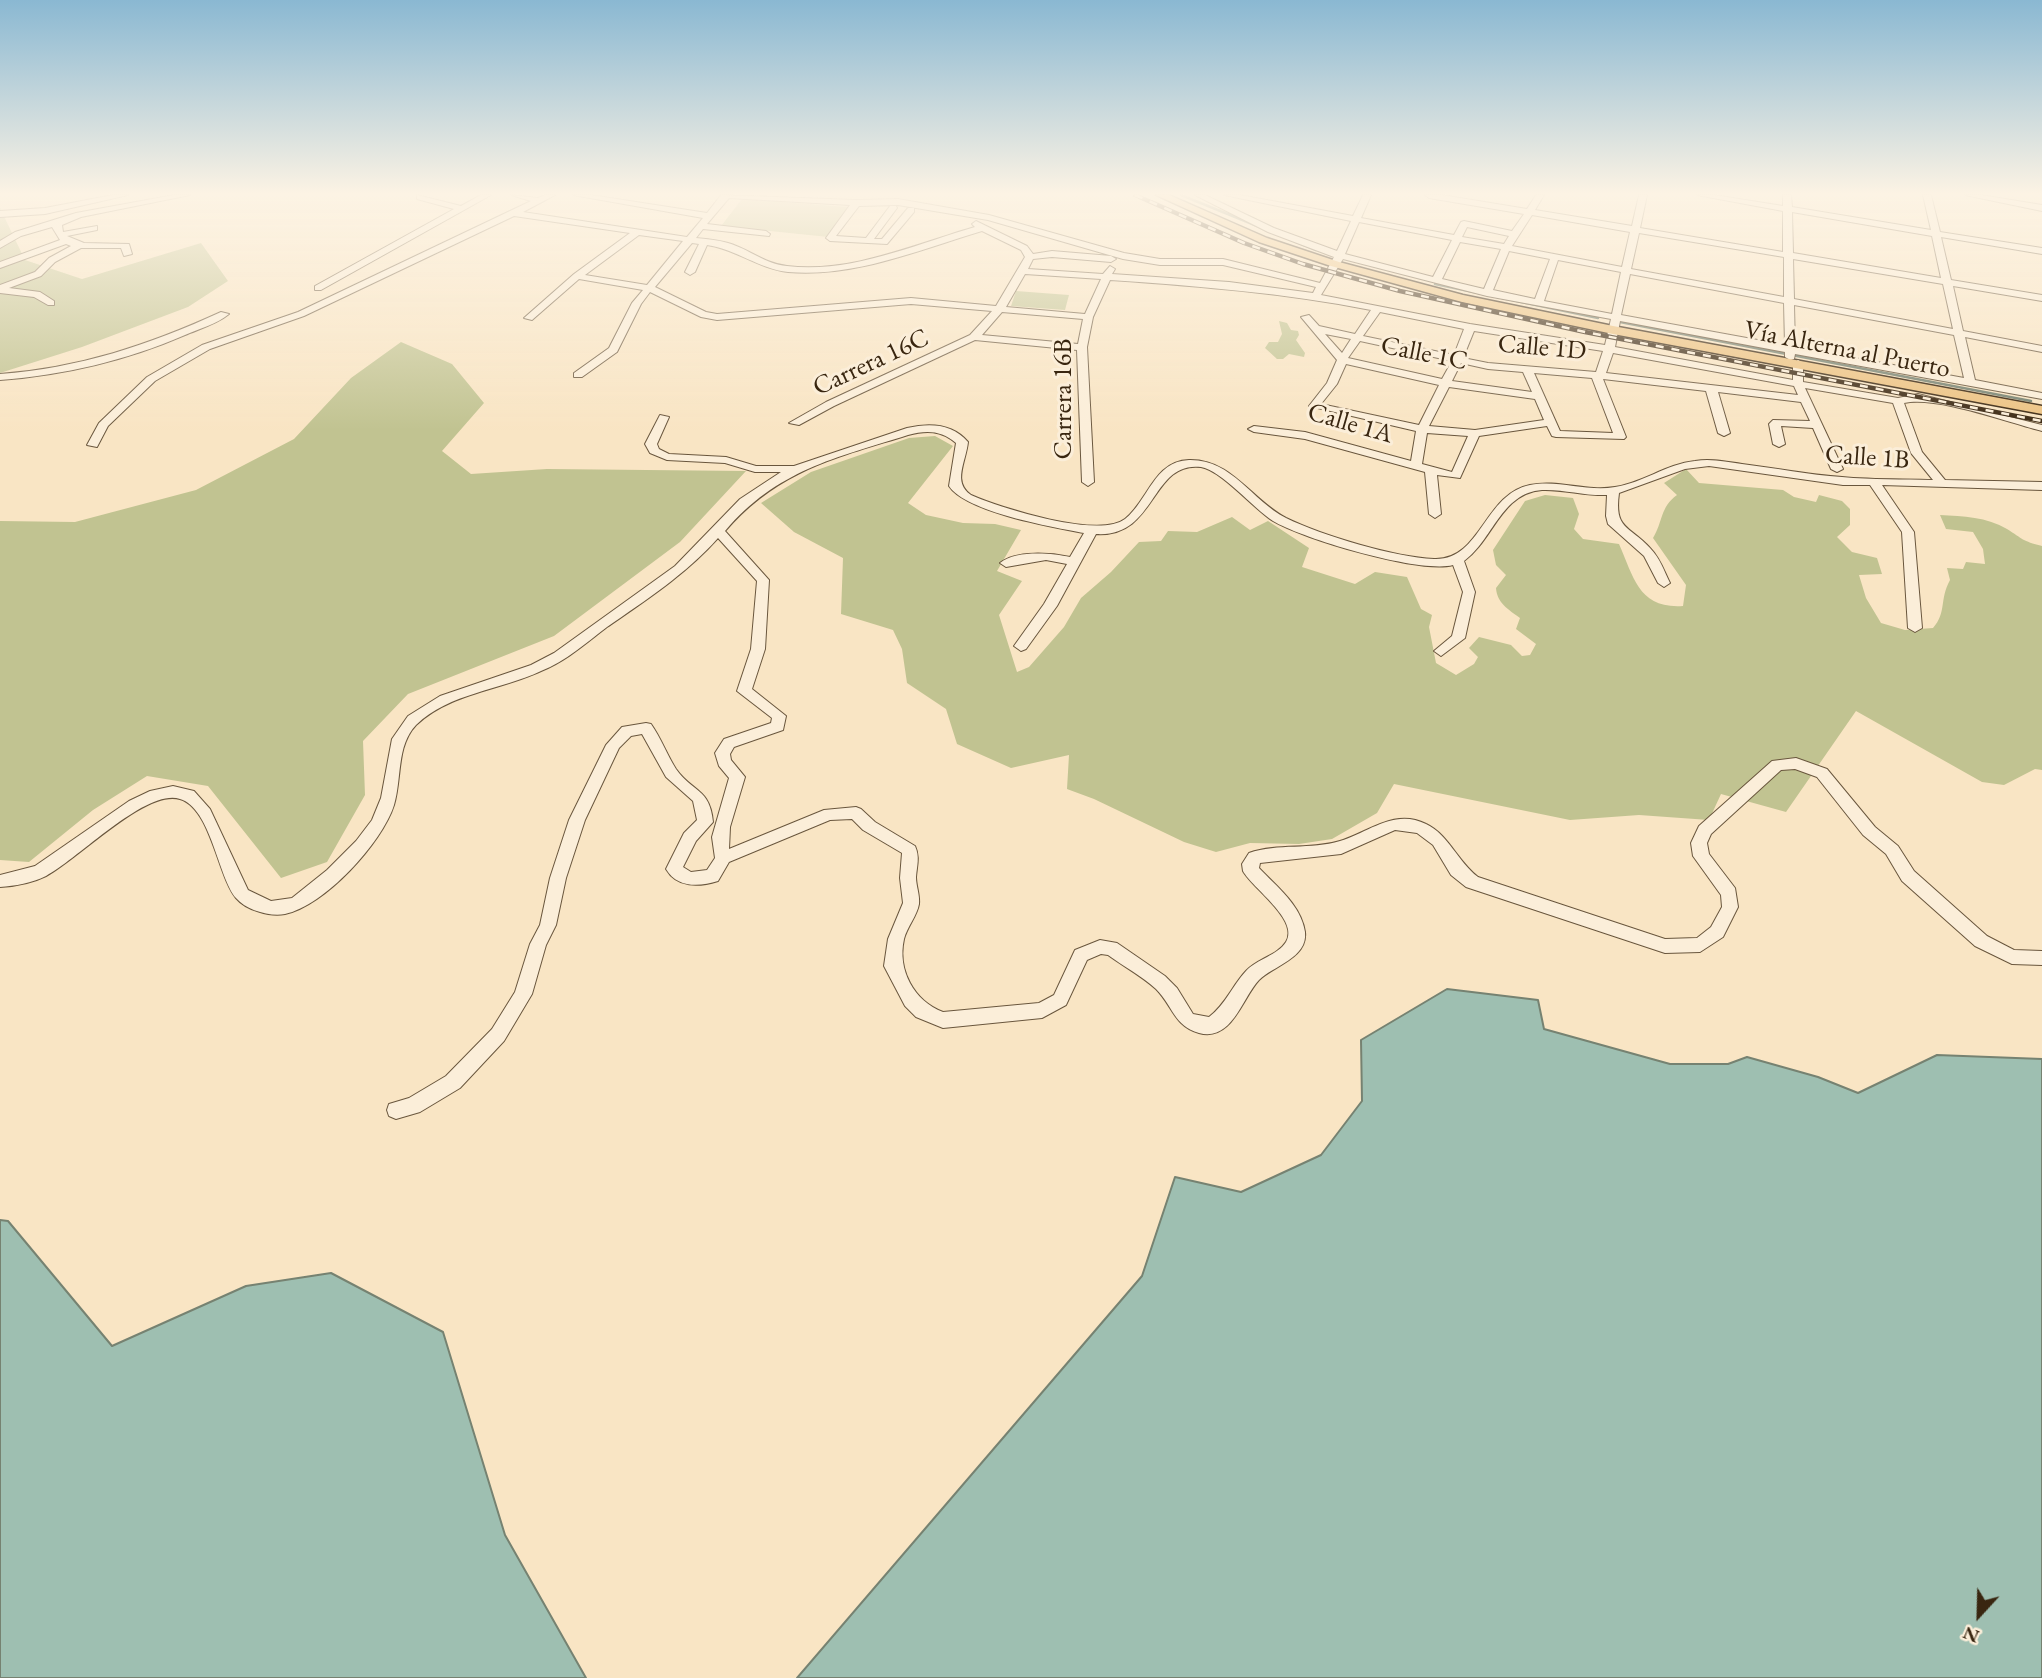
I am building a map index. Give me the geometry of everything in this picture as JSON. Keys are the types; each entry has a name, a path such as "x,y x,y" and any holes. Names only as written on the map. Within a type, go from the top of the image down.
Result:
{"main road":[{"name":"Vía Alterna al Puerto","path":"1382,273 1462,298 1792,356 2042,410"}],"street":[{"path":"0,289 39,273"},
{"path":"340,296 318,288 345,273"},
{"path":"93,445 103,425 151,379 206,347 301,314 387,273"},
{"path":"529,318 581,273"},
{"path":"578,375 613,350 649,288 662,273"},
{"name":"Carrera 16C","path":"794,423 839,399 974,337 1000,308 1022,273"},
{"name":"Calle 1D","path":"1051,273 1229,285 1315,296 1470,327 1898,401 1918,397 2042,428"},
{"name":"Carrera 16B","path":"1088,482 1082,347 1088,317 1109,273"},
{"path":"1270,273 1322,286"},
{"path":"1315,296 1329,273"},
{"path":"1401,273 1615,323"},
{"path":"1436,281 1440,273"},
{"path":"1487,293 1495,273"},
{"path":"1538,303 1549,273"},
{"path":"1376,310 1355,338 1332,384 1314,406 1422,429 1475,433 1553,428 1620,437 1597,379 1609,349 1625,273"},
{"path":"1644,273 2042,349"},
{"path":"1788,273 1792,356 1798,384 1837,469"},
{"path":"1894,273 2042,298"},
{"path":"1945,273 1970,382"},
{"path":"577,276 649,288 704,315 717,317 911,301 1088,317"},
{"path":"0,289 37,294 51,303"},
{"path":"0,377 49,374 101,362 174,338 224,314"},
{"path":"1306,317 1342,360"},
{"path":"1416,467 1422,429 1457,360 1470,327"},
{"name":"Calle 1D","path":"1318,329 1457,360 1528,371 1598,375 1805,399"},
{"path":"974,337 1082,347"},
{"path":"174,338 206,347"},
{"path":"1792,356 1970,382 2042,396"},
{"name":"Calle 1C","path":"1342,360 1446,383 1539,396"},
{"path":"1528,371 1553,428"},
{"path":"1711,388 1724,433"},
{"path":"1898,401 1917,453 1944,485"},
{"path":"664,417 651,444 654,451 667,457 726,460 755,469 800,469"},
{"path":"1779,444 1775,425 1777,422 1817,425"},
{"path":"0,881 16,880 42,870 126,811 150,797 171,791 189,795 204,811 242,894 254,903 269,908 300,903 318,891 377,827 386,808 395,751 400,736 411,721 449,699 531,671 555,659 661,583 718,531 745,501 763,487 800,469 911,430 939,429 956,435 962,442 962,456 952,481 955,489 965,498 1091,531 1112,530 1126,525 1135,518 1163,474 1177,466 1192,463 1218,469 1257,504 1282,521 1355,545 1422,562 1442,564 1458,561 1467,554 1501,505 1519,492 1536,487 1613,491 1610,506 1612,520 1625,535 1648,552 1664,583"},
{"name":"Calle 1A","path":"1254,429 1288,430 1308,434 1416,467 1456,476 1475,433"},
{"name":"Calle 1B","path":"1613,491 1632,487 1690,463 1709,463 1843,481 2042,486"},
{"path":"1431,471 1435,514"},
{"path":"1874,483 1908,532 1915,628"},
{"path":"718,531 763,580 758,649 744,691 779,716 780,720 778,726 765,732 729,743 722,753 724,761 737,776 737,789 724,816 718,845 723,858"},
{"path":"1021,646 1050,606 1091,531"},
{"path":"1006,563 1046,556 1075,562"},
{"path":"1441,651 1458,638 1469,592 1458,561"},
{"path":"396,1111 413,1106 453,1082 498,1035 523,994 538,944 548,925 558,878 577,820 612,746 627,731 646,728 660,748 672,774 685,787 696,792 702,802 705,822 690,837 674,869 688,879 712,876 723,858 829,814 856,813 869,826 909,850 911,903 896,939 893,966 911,1001 922,1012 943,1020 1042,1010 1060,1000 1081,956 1100,947 1111,948 1159,981 1171,993 1187,1020 1202,1026 1213,1024 1229,1012 1253,975 1293,947 1297,934 1289,910 1251,871 1250,863 1255,857 1341,848 1394,824 1421,828 1439,841 1457,870 1472,882 1665,946 1700,945 1717,932 1730,907 1729,893 1701,856 1699,843 1705,831 1777,765 1796,762 1822,773 1870,831 1892,850 1908,876 1981,941 2012,957 2042,958"}],"green space":[{"path":"0,273 65,273 82,279 101,273 223,273 228,281 188,307 82,347 0,373"},
{"path":"1016,291 1069,295 1065,310 1011,306"},
{"path":"1279,321 1287,323 1291,330 1298,331 1296,340 1305,353 1304,357 1289,354 1283,359 1277,359 1265,348 1269,342 1278,342 1282,334"},
{"path":"401,342 452,364 484,403 442,451 471,474 547,469 746,471 680,542 554,636 408,694 363,741 365,795 327,862 281,878 208,786 147,776 93,810 29,862 0,860 0,521 75,522 196,490 294,439 351,378"},
{"path":"935,436 953,446 908,503 926,515 963,523 995,524 1021,530 997,571 1022,581 999,615 1017,672 1029,667 1064,627 1081,598 1111,572 1139,542 1161,541 1168,531 1197,532 1232,517 1250,530 1268,521 1309,548 1302,567 1355,584 1375,572 1407,577 1421,609 1432,615 1429,627 1436,663 1456,675 1474,664 1478,657 1469,648 1479,637 1511,645 1522,656 1530,655 1536,644 1516,629 1520,618 1498,598 1496,588 1506,575 1496,565 1493,550 1525,501 1545,495 1573,498 1579,514 1574,529 1583,539 1619,544 1640,589 1647,597 1668,606 1683,606 1686,585 1653,538 1665,510 1677,495 1664,483 1686,469 1699,483 1783,490 1794,497 1816,502 1819,495 1842,501 1850,509 1850,525 1837,537 1852,552 1877,558 1882,574 1859,575 1866,598 1881,623 1905,630 1933,628 1942,611 1950,580 1947,568 1963,569 1966,562 1985,564 1983,549 1973,532 1946,529 1940,515 1991,522 2026,541 2042,546 2042,770 2035,769 2004,785 1982,782 1856,711 1786,812 1721,794 1709,820 1639,815 1570,820 1394,784 1377,813 1332,839 1299,844 1250,843 1216,852 1184,842 1067,789 1069,755 1011,768 957,744 946,709 907,683 902,649 893,630 841,614 843,558 794,532 761,503 811,472 909,438"}],"shaded area":[{"path":"1447,989 1538,1000 1544,1029 1670,1064 1728,1064 1747,1057 1818,1077 1858,1093 1937,1055 2042,1059 2042,1678 797,1678 1142,1276 1175,1177 1241,1192 1321,1155 1362,1101 1361,1040"},
{"path":"0,1220 8,1221 112,1346 246,1286 331,1273 443,1332 505,1535 586,1678 0,1678"}],"waterway":[{"path":"1435,284 1598,318"},
{"path":"1620,322 2031,401"}],"railway":[{"path":"1336,273 1400,291 1585,332 2042,421"}]}
